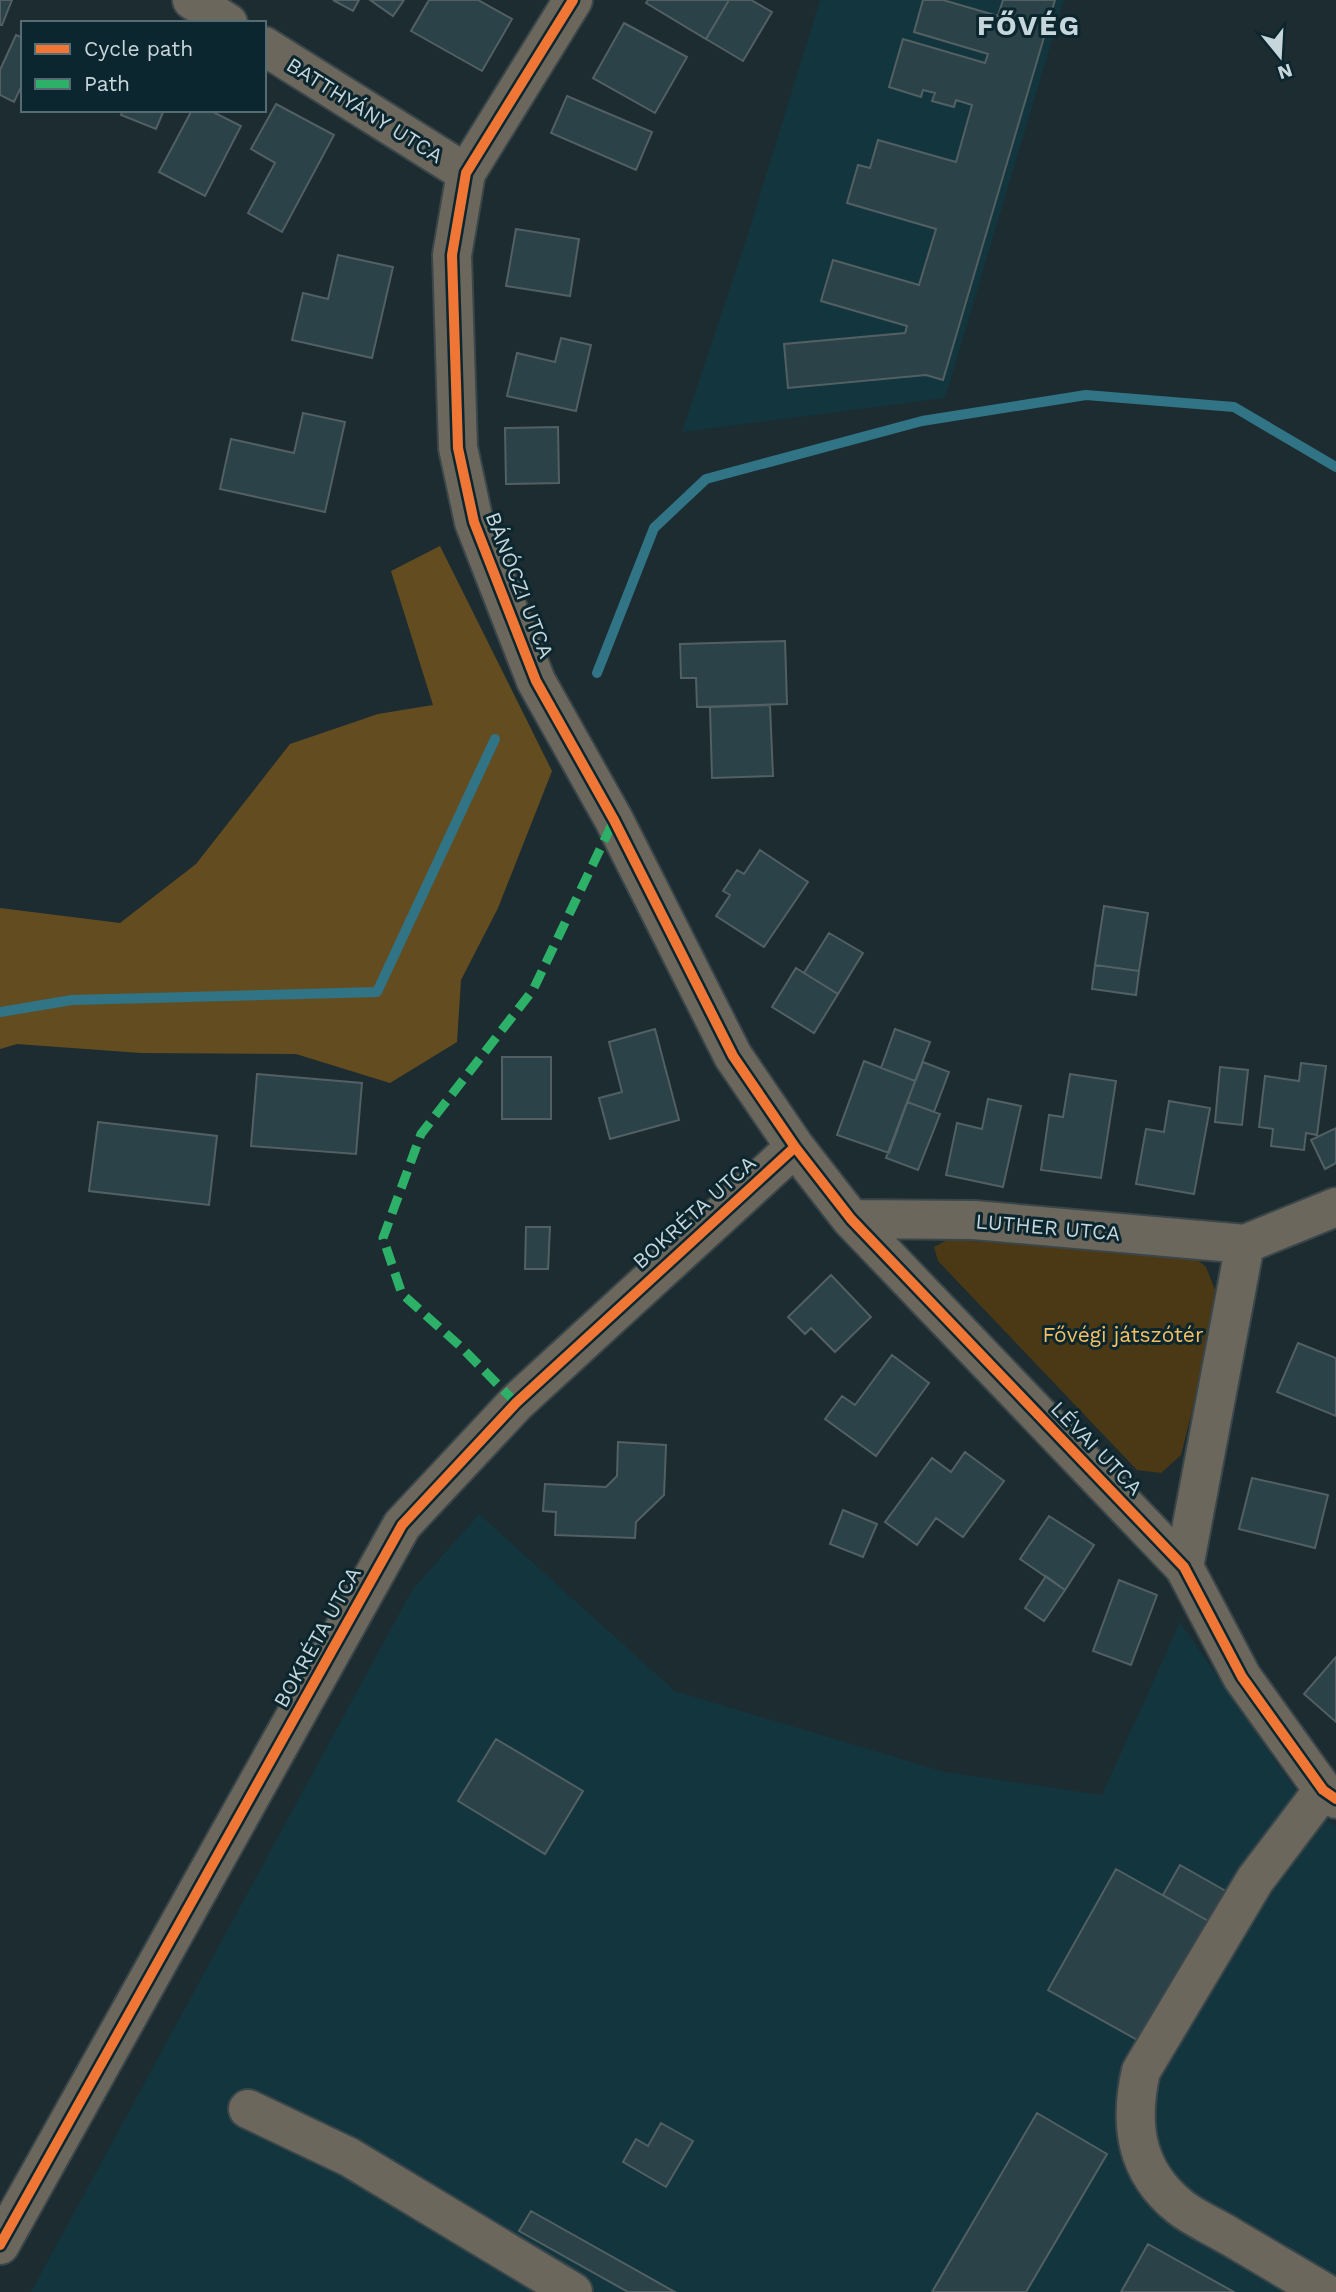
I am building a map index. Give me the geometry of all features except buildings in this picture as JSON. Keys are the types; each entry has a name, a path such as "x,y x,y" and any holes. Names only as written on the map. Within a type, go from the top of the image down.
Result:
{"street":[{"path":"192,0 225,21"},
{"name":"BÁNÓCZI UTCA","path":"573,0 466,173 452,255 458,448 474,522 536,681 614,821 733,1056 795,1147"},
{"name":"BATTHYÁNY UTCA","path":"266,47 466,173"},
{"name":"LÉVAI UTCA","path":"795,1147 851,1219 1184,1567 1242,1676 1329,1795"},
{"name":"BOKRÉTA UTCA","path":"0,2245 402,1525 516,1403 795,1147"},
{"name":"LUTHER UTCA","path":"851,1219 974,1220 1245,1244 1336,1207"},
{"path":"1184,1567 1245,1244"},
{"path":"1324,2292 1180,2207 1158,2183 1143,2159 1135,2135 1134,2100 1141,2071 1255,1880 1329,1795"},
{"path":"248,2109 349,2157 573,2292"}],"shaded area":[{"path":"820,0 1064,0 945,398 682,432 746,240"},
{"path":"440,546 552,771 498,908 461,980 457,1042 390,1083 296,1054 141,1053 17,1044 0,1049 0,908 120,923 196,864 290,744 378,714 433,705 391,571"},
{"path":"479,1514 675,1691 945,1772 1102,1795 1180,1622 1308,1808 1336,1826 1336,2292 31,2292 412,1590"}],"green space":[{"name":"Fővégi játszótér","path":"947,1240 1187,1251 1206,1267 1215,1290 1202,1371 1181,1455 1161,1473 1137,1470 938,1261 934,1247"}],"waterway":[{"path":"597,673 654,528 706,479 922,421 1086,395 1234,407 1336,467"},
{"path":"0,1012 72,1000 377,992 495,739"}],"marked path":[{"path":"516,1403 460,1346 402,1294 383,1238 421,1134 533,990 614,820"}],"cycle path":[{"path":"573,0 466,173 452,255 458,448 474,522 536,681 614,820 733,1056 795,1147 851,1219 1184,1567 1242,1677 1323,1790 1336,1799"},
{"path":"0,2245 402,1525 516,1403 795,1147"}],"district":[{"name":"FŐVÉG","path":"1029,25"}]}
